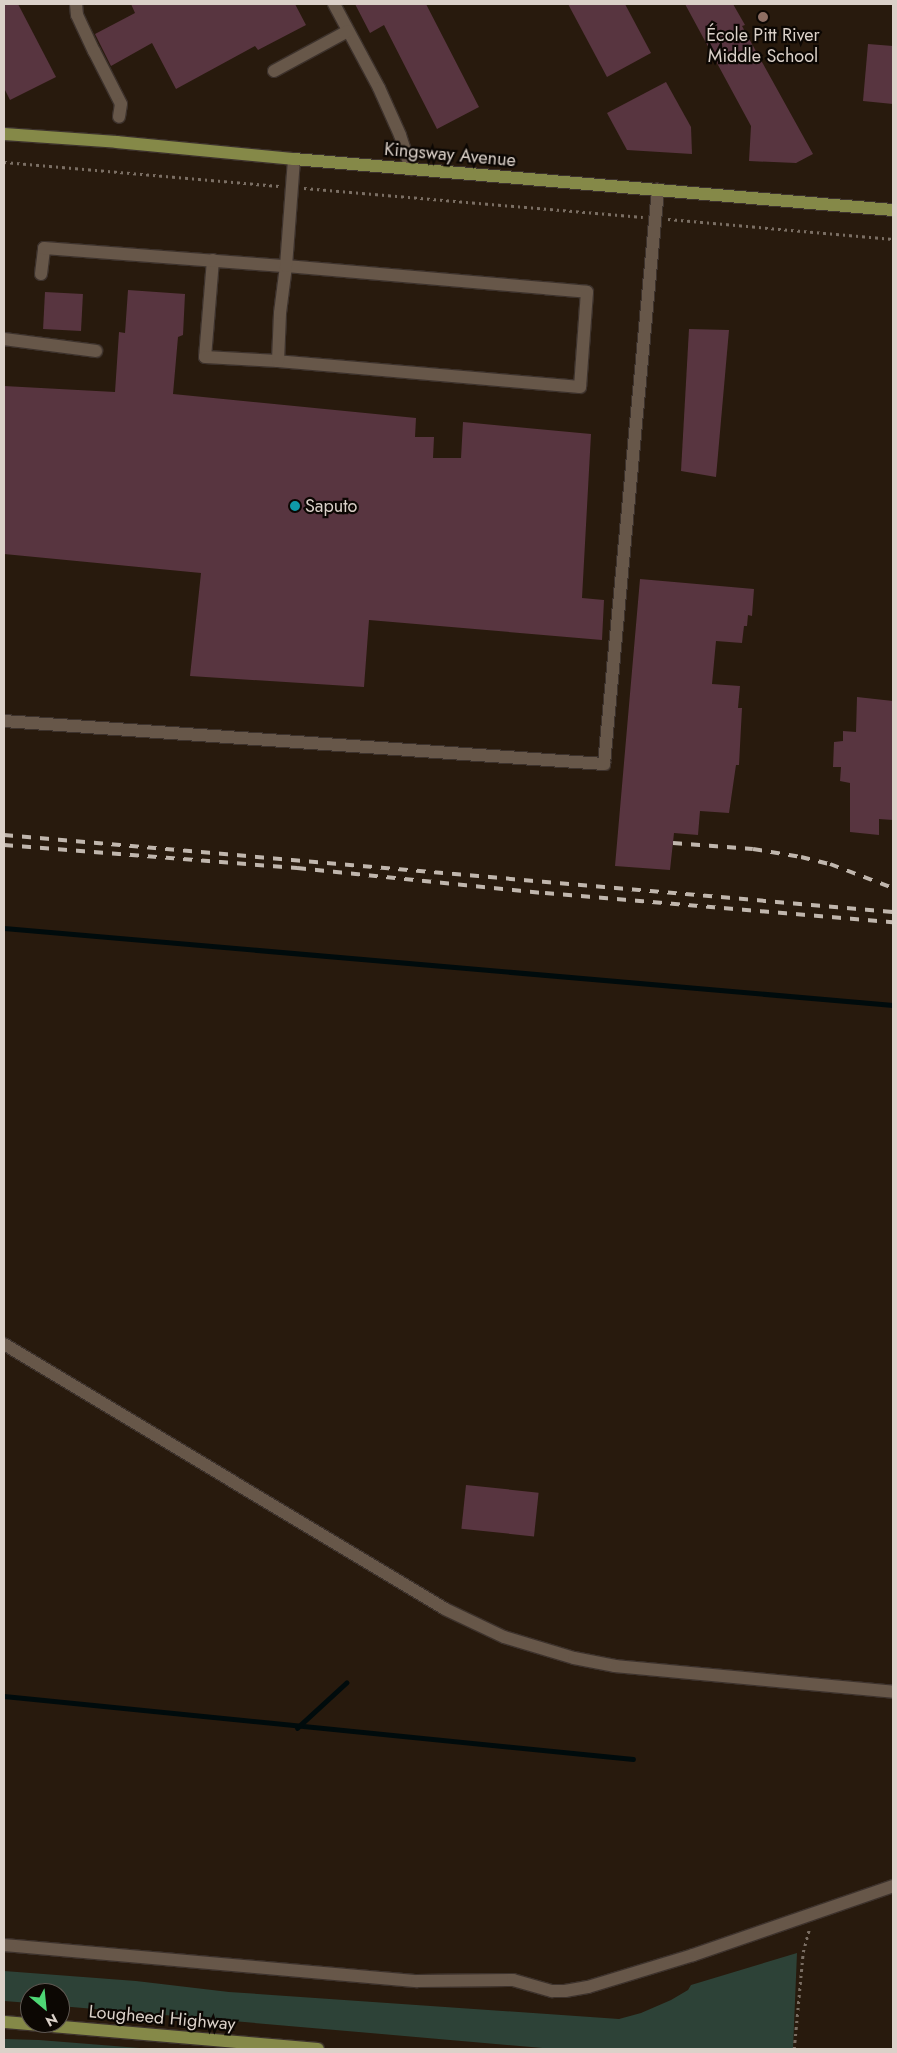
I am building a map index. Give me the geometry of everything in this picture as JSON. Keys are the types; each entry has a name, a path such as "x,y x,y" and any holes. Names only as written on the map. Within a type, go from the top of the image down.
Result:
{"main road":[{"name":"Kingsway Avenue","path":"4,134 117,142 893,210"},
{"name":"Lougheed Highway","path":"4,2022 318,2049"}],"lane":[{"path":"76,4 77,15 122,104 119,117"},
{"path":"334,4 393,119 411,169"},
{"path":"274,71 348,31"},
{"path":"278,361 294,159"},
{"path":"4,721 604,764 636,444 636,420 658,190"},
{"path":"41,274 44,248 214,260 587,292 580,387 278,361 205,357 214,260"},
{"path":"4,338 96,352"},
{"path":"4,1344 445,1609 504,1637 574,1658 615,1666 893,1692"},
{"path":"4,1946 417,1981 513,1980 560,1992 579,1989 629,1975 893,1886"}],"path":[{"path":"4,162 271,185"},
{"path":"308,188 643,217"},
{"path":"668,219 893,239"},
{"path":"794,2049 803,1952 813,1913"}],"green space":[{"path":"797,1953 793,2049 554,2049 70,2007 70,1983 20,1983 20,2002 4,2001 4,1971 136,1981 229,1992 619,2019 641,2013 671,2000 688,1990 691,1985"},
{"path":"4,2039 39,2040 152,2049 4,2049"}],"building":[{"path":"4,4 18,4 56,77 10,100 4,88"},
{"path":"131,4 295,4 306,25 258,50 255,46 176,89 152,43 111,66 95,34 135,13"},
{"path":"355,4 426,4 479,107 437,129 384,25 370,33"},
{"path":"568,4 625,4 651,53 607,77"},
{"path":"685,4 733,4 745,25 742,26 813,154 796,163 749,161 751,126"},
{"path":"868,44 893,46 893,104 863,101"},
{"path":"666,82 691,127 692,154 627,150 607,113"},
{"name":"Saputo","path":"128,290 185,294 183,335 178,337 173,394 416,418 415,437 434,437 433,458 461,458 463,422 591,434 582,598 604,600 602,640 369,620 364,687 190,676 201,573 4,554 4,386 115,392 119,332 125,333"},
{"path":"45,292 83,294 81,331 43,329"},
{"path":"689,329 729,330 716,477 681,471"},
{"path":"640,579 754,589 752,616 748,615 747,626 744,626 742,643 716,641 712,684 740,686 738,708 742,708 739,765 736,765 729,813 700,811 698,835 674,833 670,870 615,866"},
{"path":"857,697 893,701 893,820 879,819 879,835 850,832 850,783 840,781 841,767 833,767 834,742 843,741 843,731 856,732"},
{"path":"466,1485 539,1493 534,1536 461,1529"}],"waterway":[{"path":"4,928 893,1005"},
{"path":"297,1728 346,1683"},
{"path":"4,1696 633,1759"}],"railway":[{"path":"4,835 893,912"},
{"path":"673,843 753,849 801,857 830,864 893,888"},
{"path":"4,845 297,868 545,893 893,922"}],"place":[{"name":"École Pitt River Middle School","path":"763,17"},
{"name":"Saputo","path":"295,506"}]}
